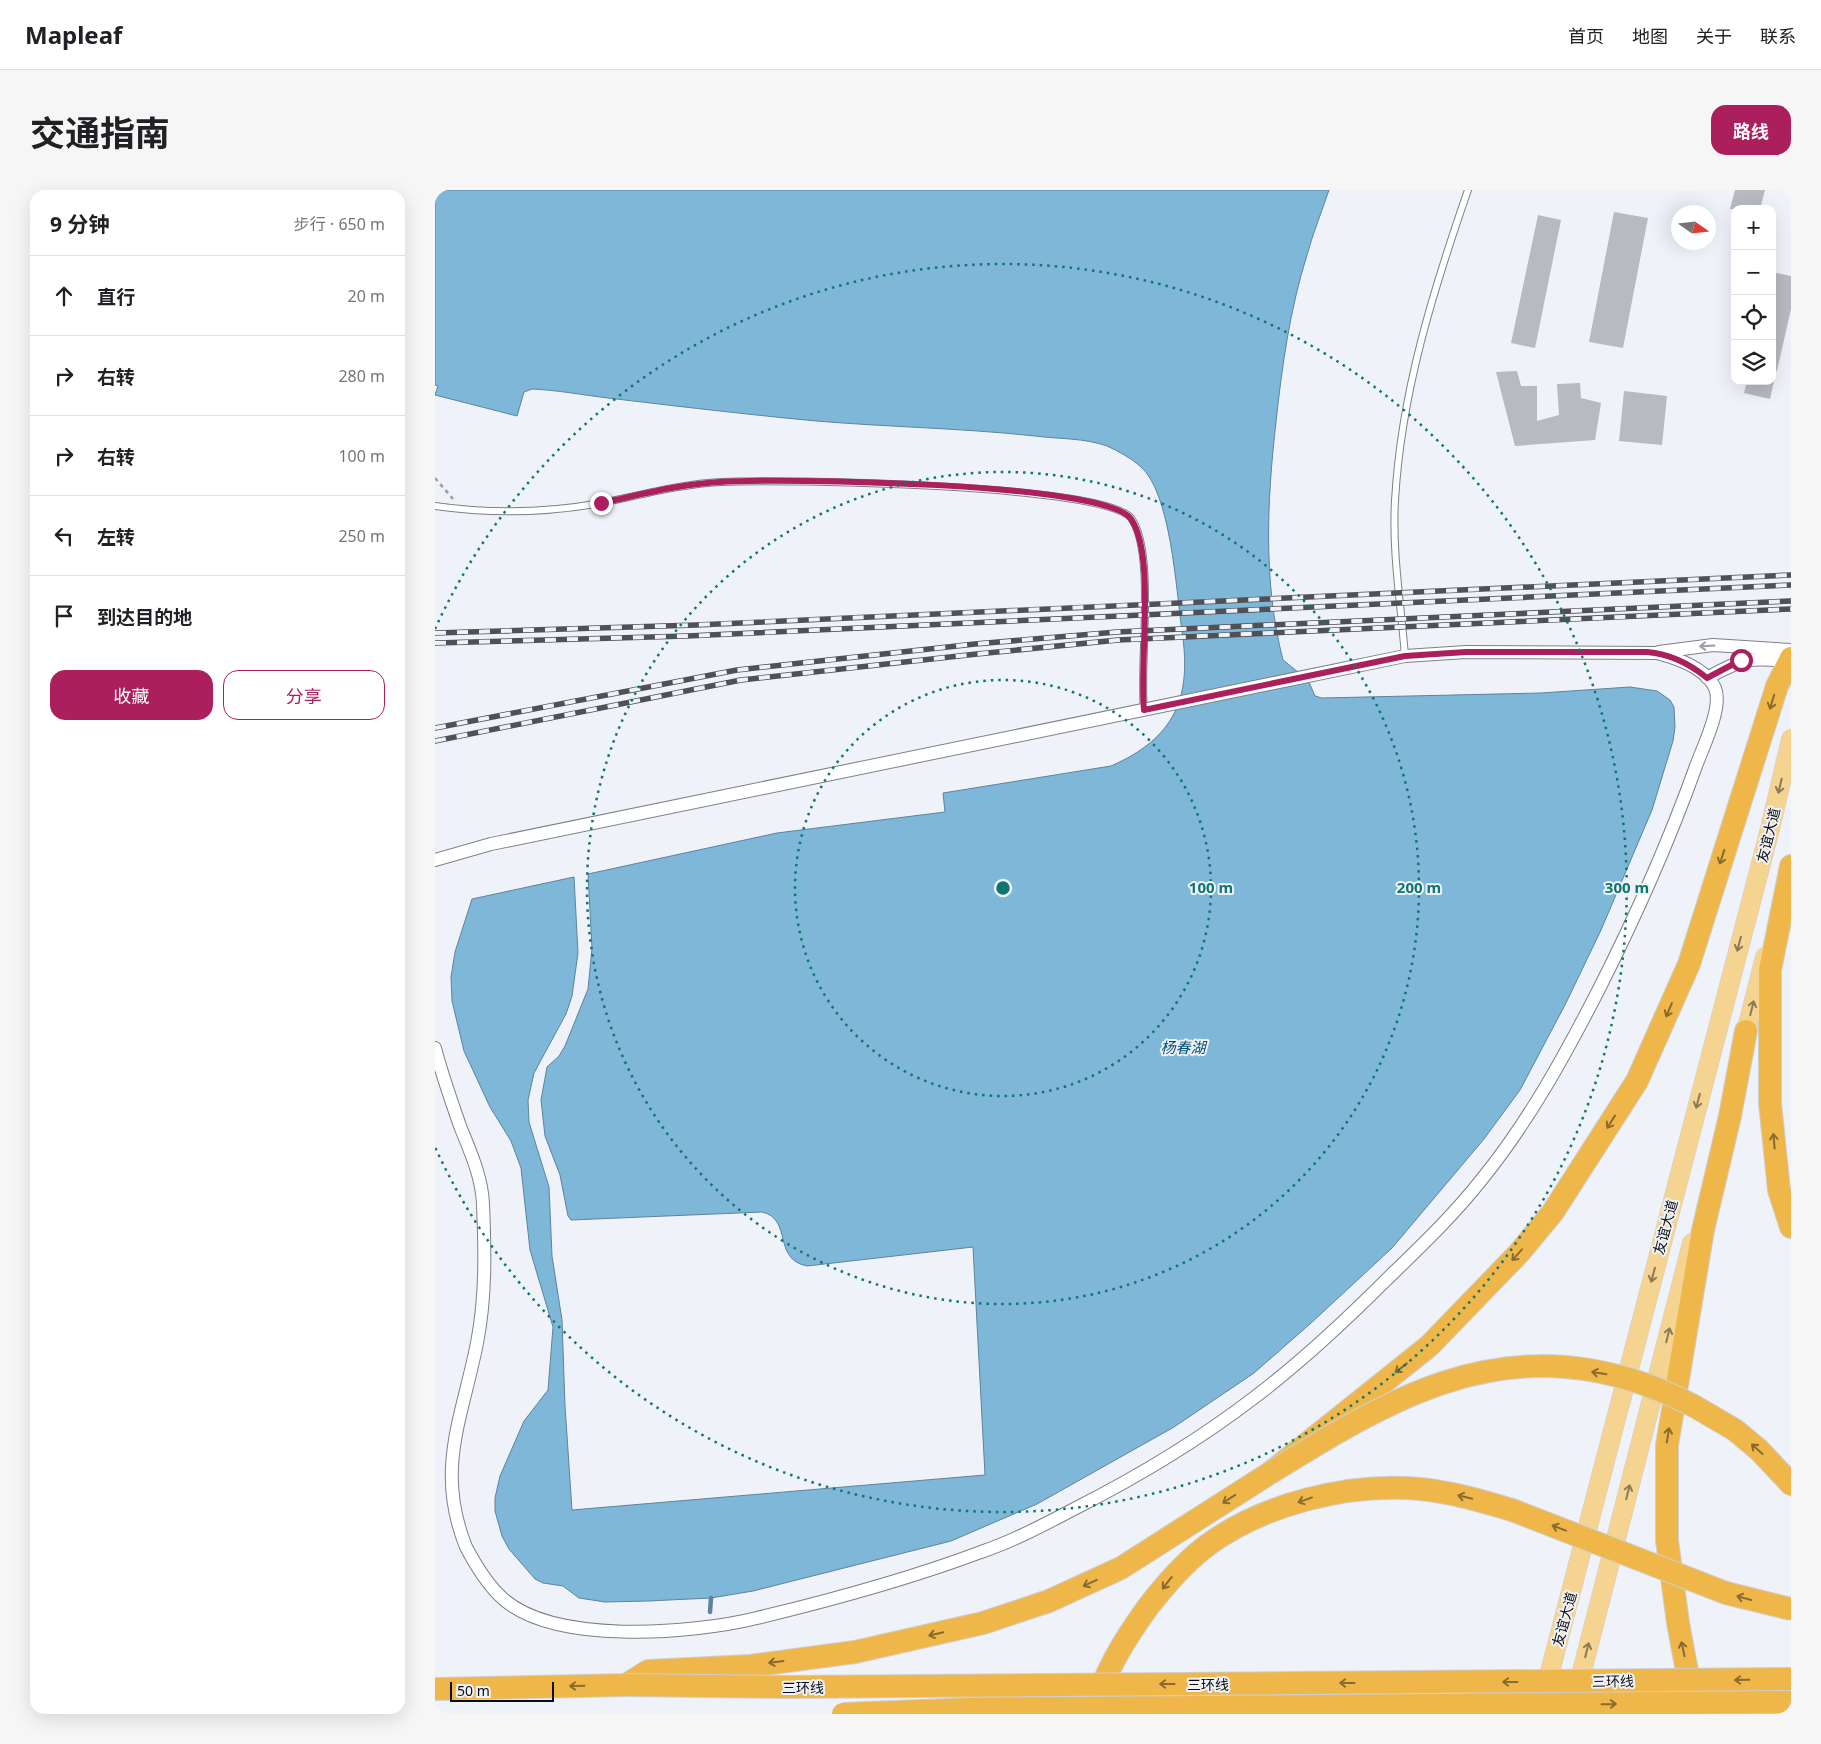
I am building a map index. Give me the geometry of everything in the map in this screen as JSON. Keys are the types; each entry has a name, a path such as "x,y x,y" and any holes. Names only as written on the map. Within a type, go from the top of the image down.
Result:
{"highway":[{"path":"1270,1473 1429,1346 1519,1253 1558,1205 1637,1081 1689,964 1777,686 1790,656"},
{"path":"1791,866 1770,970 1770,1103 1779,1190 1791,1226"},
{"path":"1695,1714 1678,1623 1667,1540 1667,1445 1703,1230 1730,1116 1746,1031"},
{"path":"626,1685 648,1670 750,1666 855,1652 983,1623 1023,1610 1121,1568 1353,1422 1404,1396 1458,1377 1500,1368 1527,1366 1595,1372 1639,1382 1665,1392 1735,1430 1759,1450 1791,1484"},
{"path":"1093,1714 1113,1659 1171,1577 1205,1547 1250,1520 1314,1497 1369,1489 1419,1489 1460,1495 1512,1510 1726,1593 1791,1609"},
{"name":"三环线","path":"435,1689 626,1685 787,1687 1791,1679"},
{"name":"三环线","path":"843,1714 972,1709 1382,1710 1791,1702"}],"main road":[{"name":"友谊大道","path":"1539,1714 1770,829 1791,739"},
{"name":"友谊大道","path":"1571,1714 1791,856"}],"street":[{"path":"435,860 491,844 1405,656 1500,651 1657,653 1681,648 1713,645 1790,656"},
{"path":"435,1048 442,1076 475,1164 483,1197 485,1273 480,1324 476,1348 452,1439 447,1475 447,1492 453,1516 477,1566 499,1596 526,1615 565,1626 594,1630 701,1629 721,1627 803,1607 984,1552 1039,1528 1158,1463 1186,1446 1254,1398 1337,1328 1436,1231 1479,1183 1532,1111 1622,943 1676,822 1712,722 1717,696 1714,686 1707,678 1690,666 1657,653"},
{"path":"1707,678 1741,660 1790,656"}],"lane":[{"path":"1405,656 1395,542 1395,509 1403,431 1413,374 1434,288 1468,190"},
{"path":"435,506 461,510 512,511 573,507 703,483 769,481 943,485 1066,498 1112,507 1130,518 1141,547 1145,577 1142,690 1147,709"}],"path":[{"path":"435,478 461,510"}],"water":[{"name":"杨春湖","path":"435,190 1329,190 1309,247 1291,317 1281,380 1270,482 1269,541 1272,601 1283,660 1308,680 1315,696 1322,698 1541,693 1630,687 1657,691 1670,700 1674,707 1675,727 1673,741 1652,810 1601,930 1566,1003 1520,1090 1484,1139 1392,1248 1254,1373 1174,1427 1037,1504 951,1541 753,1591 711,1598 605,1602 579,1598 563,1586 543,1583 535,1579 509,1549 502,1536 495,1511 495,1498 500,1476 524,1421 548,1390 553,1327 530,1250 521,1168 511,1141 490,1107 464,1051 452,1001 451,977 455,952 472,899 574,877 578,953 572,996 566,1014 534,1073 528,1100 529,1122 549,1187 552,1256 562,1320 565,1406 572,1510 985,1475 973,1247 807,1266 796,1262 790,1256 777,1222 771,1216 762,1212 571,1220 568,1216 560,1175 545,1136 541,1100 547,1067 559,1056 565,1046 588,989 592,948 588,874 777,833 945,812 943,793 1111,766 1151,743 1164,729 1174,713 1181,696 1184,676 1184,655 1174,568 1159,497 1150,479 1133,460 1107,446 1081,440 816,421 532,389 524,392 517,416 435,395 438,386 435,385"}],"building":[{"path":"1735,190 1765,190 1761,205 1731,205"},
{"path":"1614,212 1648,218 1623,348 1589,342"},
{"path":"1538,215 1561,220 1535,348 1511,343"},
{"path":"1776,273 1791,276 1791,309 1777,371"},
{"path":"1517,371 1521,386 1537,386 1537,421 1559,415 1557,384 1580,383 1581,398 1601,403 1595,440 1515,446 1496,372"},
{"path":"1746,385 1773,385 1770,399 1744,393"},
{"path":"1624,391 1667,396 1662,445 1619,441"}],"waterway":[{"path":"710,1612 711,1598"}],"railway":[{"path":"435,633 696,625 1791,575"},
{"path":"435,643 687,636 1791,585"},
{"path":"435,728 737,670 975,644 1117,632 1791,601"},
{"path":"435,741 741,680 1118,640 1791,609"}],"route":[{"path":"601,503 703,483 769,481 943,485 1066,498 1120,510 1134,524 1141,547 1145,577 1142,690 1144,710 1405,656 1500,651 1647,652 1673,657 1698,670 1707,678 1741,660"}]}
